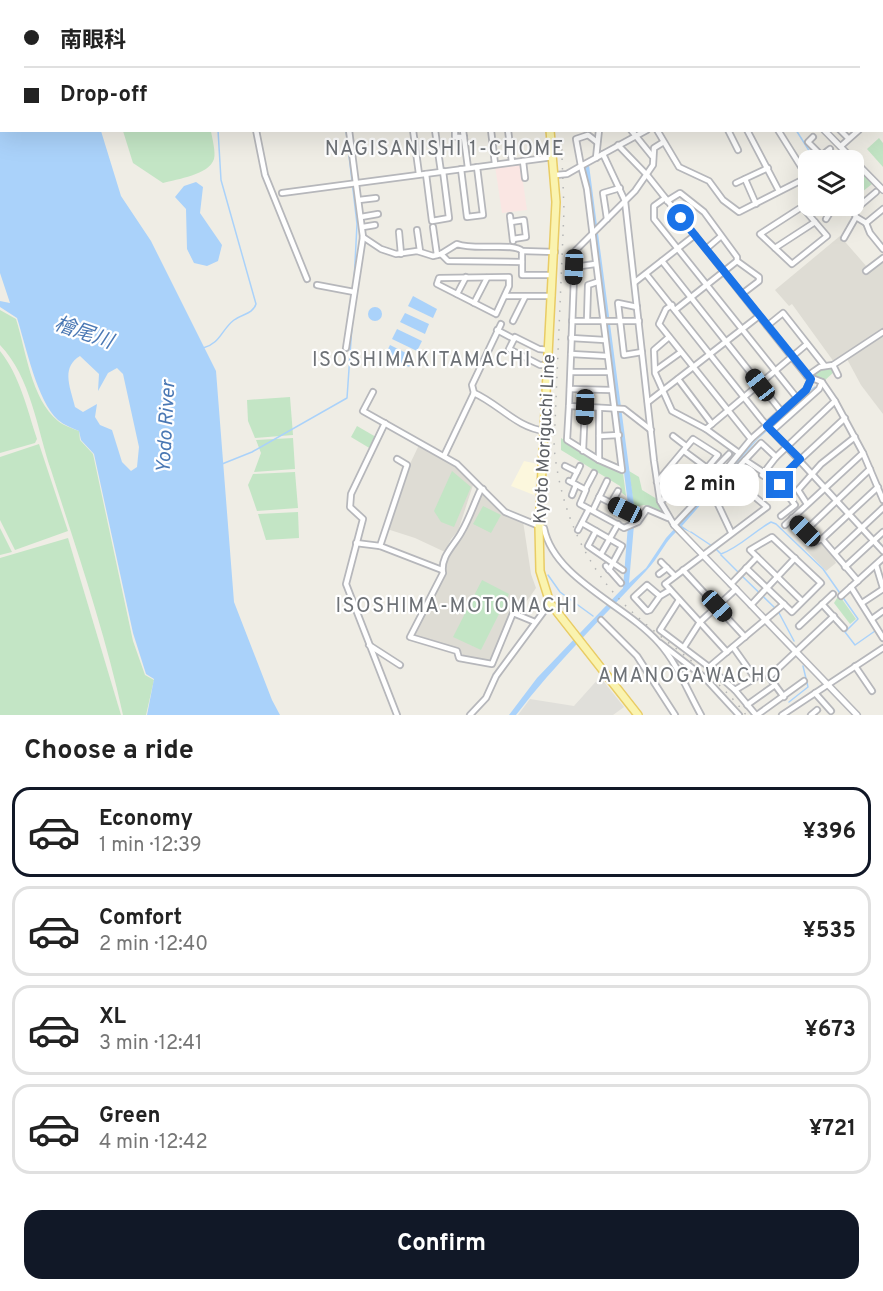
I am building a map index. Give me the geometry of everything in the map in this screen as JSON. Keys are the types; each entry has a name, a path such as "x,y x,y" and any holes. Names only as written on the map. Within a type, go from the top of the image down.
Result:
{"main road":[{"name":"Kyoto Moriguchi Line","path":"550,132 556,176 555,252 539,527 540,571 550,603 639,715"}],"street":[{"path":"256,132 265,175 300,255 307,279"},
{"path":"346,348 363,237 359,200 354,183 349,132"},
{"path":"413,132 419,174"},
{"path":"426,174 432,221 449,218 435,132"},
{"path":"455,132 455,137 464,137"},
{"path":"463,132 468,168"},
{"path":"490,132 495,165"},
{"path":"508,132 512,162"},
{"path":"593,160 599,132"},
{"path":"632,132 652,156"},
{"path":"556,176 567,174 644,132"},
{"path":"658,132 679,167 709,181 723,200 739,212 798,182"},
{"path":"729,132 738,150"},
{"path":"748,132 779,191"},
{"path":"779,132 798,161"},
{"path":"826,132 845,150"},
{"path":"842,132 849,138"},
{"path":"841,146 856,132"},
{"path":"597,142 588,135 576,139 588,189 592,234 597,282 606,320 605,340 622,470 599,460 567,440 575,251 592,234 599,227 608,219 647,175 653,165 654,148 662,142"},
{"path":"813,137 808,142 815,150"},
{"path":"618,145 647,175 809,378 822,382 836,401 855,437 883,500"},
{"path":"603,154 625,201 660,501 674,525 857,715"},
{"path":"282,193 553,157"},
{"path":"523,161 525,178"},
{"path":"461,169 467,217 470,217 483,215 477,167"},
{"path":"736,183 768,168"},
{"path":"864,169 883,190"},
{"path":"745,179 756,204"},
{"path":"608,219 603,193 620,188"},
{"path":"876,192 854,212 856,217 866,223 870,233 883,249"},
{"path":"742,294 760,279 737,261 694,201 680,193 654,207 654,219 796,398"},
{"path":"359,200 376,198"},
{"path":"866,223 883,209"},
{"path":"798,211 760,234 792,264 827,236 810,216"},
{"path":"361,217 378,214"},
{"path":"844,238 856,217"},
{"path":"513,239 526,237 524,220 511,219 513,239 514,246"},
{"path":"775,248 815,222"},
{"path":"363,227 375,225"},
{"path":"433,227 439,254"},
{"path":"417,230 420,251"},
{"path":"399,232 401,254"},
{"path":"635,282 695,235"},
{"path":"363,237 388,253 401,254 420,251 439,254 448,261 522,262"},
{"path":"706,249 720,237"},
{"path":"439,254 457,244 469,249 514,246 522,251 555,252"},
{"path":"522,251 522,274 554,275"},
{"path":"866,271 883,258"},
{"path":"662,261 781,411"},
{"path":"737,261 691,298 674,308 666,309 658,324 751,439"},
{"path":"574,267 595,264"},
{"path":"646,274 767,426 813,472 835,502 883,551"},
{"path":"458,294 465,277"},
{"path":"465,277 509,277 505,296 496,314 437,284 439,278 465,277"},
{"path":"474,303 487,278"},
{"path":"587,320 588,285 597,282"},
{"path":"317,285 354,292"},
{"path":"505,296 552,296"},
{"path":"513,321 525,297"},
{"path":"637,307 618,303 625,345 624,355 642,352"},
{"path":"767,326 783,313 824,365"},
{"path":"648,402 759,316"},
{"path":"572,321 639,321"},
{"path":"444,456 474,393 472,385 501,324"},
{"path":"497,330 539,349 549,350"},
{"path":"674,525 724,472 751,439 809,386 809,378 824,365 833,365 883,332"},
{"path":"572,338 605,340"},
{"path":"669,338 654,350 656,370 672,411 706,429 739,453"},
{"path":"514,339 509,349 540,365 548,365"},
{"path":"706,429 729,412 807,344"},
{"path":"656,370 681,352"},
{"path":"571,354 607,356"},
{"path":"833,365 838,375"},
{"path":"571,372 609,372"},
{"path":"678,379 712,424"},
{"path":"772,431 819,389 822,382"},
{"path":"570,389 611,390"},
{"path":"374,392 363,411 463,469 505,512 544,529 547,542 556,558 571,573 705,678 739,715"},
{"path":"474,393 497,405 526,428 545,431"},
{"path":"763,472 786,445 836,401"},
{"path":"569,406 624,408 651,430"},
{"path":"583,451 585,407"},
{"path":"599,408 599,460"},
{"path":"780,485 791,475 789,470 845,418"},
{"path":"385,423 351,494 350,507 363,519 346,584 397,715"},
{"path":"599,436 619,435"},
{"path":"657,482 685,449 693,439 718,455 706,468 685,449 673,436"},
{"path":"807,504 798,490 813,472 855,437"},
{"path":"730,532 714,496 761,443 776,457"},
{"path":"785,525 863,453"},
{"path":"660,501 670,496 683,501 729,454"},
{"path":"380,546 406,465 397,459"},
{"path":"745,460 763,472 762,475 780,485 795,505 781,516"},
{"path":"565,466 577,472"},
{"path":"572,495 572,483 580,466"},
{"path":"805,531 870,469"},
{"path":"594,473 580,504 624,528 635,524 647,509 668,518"},
{"path":"727,652 664,584 730,532 767,507 730,476"},
{"path":"875,480 883,476"},
{"path":"579,530 607,481"},
{"path":"572,483 585,490"},
{"path":"792,518 815,542 822,539 878,487"},
{"path":"483,489 480,491 462,533 452,545 410,637 457,651 459,658 492,664 500,671"},
{"path":"611,503 618,491"},
{"path":"599,497 625,510"},
{"path":"835,554 883,508"},
{"path":"582,523 622,546 614,562 608,568 621,583"},
{"path":"601,554 618,524"},
{"path":"596,531 588,546 623,570"},
{"path":"845,567 883,532"},
{"path":"746,568 792,612 821,583 772,537 750,550 802,601"},
{"path":"822,539 858,581"},
{"path":"356,543 380,546 442,570"},
{"path":"684,647 700,622 717,606 740,574 757,557"},
{"path":"751,605 795,558"},
{"path":"842,596 883,558"},
{"path":"661,562 675,576"},
{"path":"862,603 883,588 876,565"},
{"path":"658,574 667,568"},
{"path":"683,570 745,637"},
{"path":"660,596 644,585 634,599 650,610 660,596 670,590"},
{"path":"851,587 883,638"},
{"path":"799,626 833,594"},
{"path":"679,600 660,630 709,666 735,690 756,715 804,681"},
{"path":"470,715 486,698 500,671 550,603"},
{"path":"709,666 767,621 784,604"},
{"path":"822,604 844,628"},
{"path":"872,619 883,611"},
{"path":"492,664 513,613 535,622"},
{"path":"784,697 769,677 798,653 834,616"},
{"path":"601,620 637,656 675,715"},
{"path":"659,643 701,715"},
{"path":"369,645 400,665"},
{"path":"733,647 755,678 735,690"},
{"path":"782,715 855,666 882,651"},
{"path":"855,666 872,691"},
{"path":"747,705 775,685"},
{"path":"815,693 831,711"},
{"path":"791,709 796,715"},
{"path":"811,715 817,710"}],"shaded area":[{"path":"520,162 527,210 502,213 495,166"},
{"path":"840,236 867,267 864,269 867,273 883,261 883,329 834,362 792,304 789,306 775,290"},
{"path":"883,335 883,414 861,385 847,359"},
{"path":"419,445 452,464 473,485 458,531 445,552 415,538 387,529 398,489"},
{"path":"524,461 538,464 534,495 511,486"},
{"path":"481,493 502,514 523,521 531,574 536,588 520,611 512,608 490,661 463,655 459,649 413,635 445,571 443,567 463,534"},
{"path":"821,541 829,548 836,563 826,571 805,549 812,542"},
{"path":"600,677 624,707 613,715 518,715 530,699 574,706"}],"green space":[{"path":"123,132 211,132 214,159 206,169 199,173 163,183 133,163"},
{"path":"879,138 883,143 883,167 867,149"},
{"path":"864,175 872,184 864,190"},
{"path":"0,310 16,319 35,387 41,400 58,421 79,431 80,440 93,454 133,641 145,675 154,680 146,715 123,715 99,622 32,404 19,372 0,345"},
{"path":"0,351 18,382 37,439 35,443 0,453"},
{"path":"820,368 831,368 834,372 824,381 811,376"},
{"path":"290,397 293,435 255,438 248,421 247,400"},
{"path":"357,426 376,437 371,449 351,437"},
{"path":"293,438 295,469 254,472 261,453 256,440"},
{"path":"561,438 599,462 623,473 626,496 622,493 620,486 561,450"},
{"path":"39,444 68,531 15,550 0,520 0,457"},
{"path":"452,471 471,487 454,527 441,522 434,511"},
{"path":"629,471 639,477 642,490 657,499 662,514 644,505 634,507"},
{"path":"295,472 298,508 257,511 248,485 253,474"},
{"path":"483,506 501,515 491,533 473,524"},
{"path":"298,512 299,538 266,540 258,514"},
{"path":"0,528 12,552 0,555"},
{"path":"68,538 121,715 0,715 0,558"},
{"path":"482,580 509,594 481,650 453,637"},
{"path":"839,595 856,619 850,624 834,603"}],"water":[{"path":"0,132 101,132 121,196 151,241 216,371 234,602 280,715 147,715 154,679 146,674 133,633 94,454 81,440 79,431 58,420 44,400 17,318 0,307 0,301 10,303 0,273","holes":["80,356 99,374 98,391 108,373 117,368 123,374 139,447 137,467 131,471 122,462 112,430 100,425 95,417 97,404 83,412 75,407 68,379 70,366"]},
{"path":"589,165 635,513 629,583 646,568 666,538 752,444 806,392 810,393 758,439 682,526 692,533 681,528 675,532 651,566 563,659 516,715 509,715 537,678 623,588 629,512 588,184 584,168"},
{"path":"196,182 203,187 200,213 222,245 218,261 207,266 194,263 187,249 186,209 175,197 184,186"},
{"path":"413,296 437,309 433,318 408,306"},
{"path":"375,307 380,309 382,314 380,319 375,321 370,319 368,314 370,309"},
{"path":"405,313 429,324 425,334 400,322"},
{"path":"397,329 422,341 417,351 392,339"},
{"path":"390,345 414,357 409,367 385,355"}],"waterway":[{"path":"203,348 214,343 230,324 250,312 256,304 221,180 218,132"},
{"path":"346,132 357,224 354,282"},
{"path":"797,132 809,150"},
{"path":"222,464 252,452 347,398 352,326"},
{"path":"808,392 815,387"},
{"path":"716,549 721,554 771,522 776,524 823,569 858,619 845,632 855,645 875,631"},
{"path":"691,532 712,546"},
{"path":"721,555 738,572"},
{"path":"548,575 560,592 593,616"},
{"path":"742,576 775,608"},
{"path":"778,611 794,641"},
{"path":"789,702 808,687 803,666"}],"railway":[{"path":"561,132 564,210 554,447 568,513 586,553 611,590 642,621 719,685 746,715"}],"district":[{"name":"NAGISANISHI 1-CHOME","path":"445,148"},
{"name":"ISOSHIMAKITAMACHI","path":"422,359"},
{"name":"ISOSHIMA-MOTOMACHI","path":"457,605"},
{"name":"AMANOGAWACHO","path":"690,675"}],"route":[{"path":"681,218 811,379 806,390 767,426 800,459 789,470 791,475 780,485"}],"water label":[{"name":"檜尾川","path":"84,332"},
{"name":"Yodo River","path":"165,427"}]}
